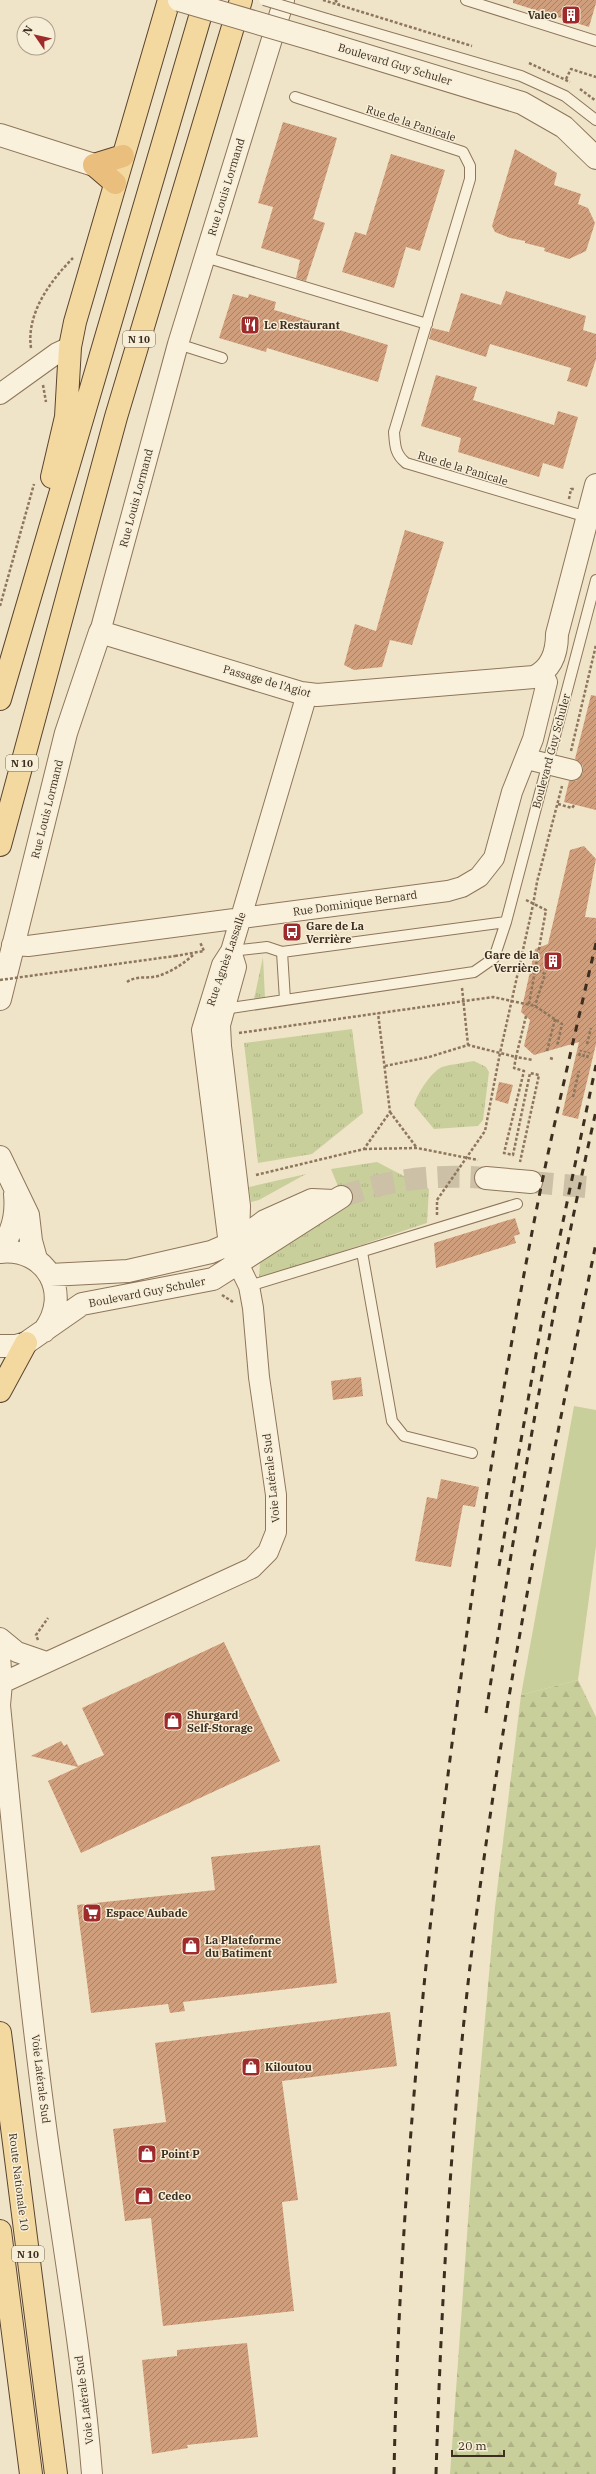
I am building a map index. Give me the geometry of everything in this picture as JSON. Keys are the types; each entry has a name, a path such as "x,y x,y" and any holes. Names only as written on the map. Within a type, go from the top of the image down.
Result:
{"highway":[{"path":"94,165 123,156"},
{"path":"94,165 115,182"}],"main road":[{"path":"56,514 48,493 66,417 70,347 75,322 168,0"},
{"name":"N 10","path":"0,699 15,644 56,514 205,0"},
{"name":"N 10","path":"0,845 116,417 241,0"},
{"path":"0,1391 35,1338"},
{"name":"Route Nationale 10","path":"0,2033 56,2474"},
{"name":"N 10","path":"0,2231 31,2474"}],"street":[{"name":"Boulevard Guy Schuler","path":"179,0 522,103 564,127 596,158"},
{"name":"Rue Louis Lormand","path":"0,999 12,945 66,732 100,632 178,344 284,0"},
{"path":"0,135 94,165"},
{"path":"0,394 57,353 70,347"},
{"path":"510,678 523,679 542,673 553,658 557,646 557,634 596,485"},
{"name":"Passage de l'Agiot","path":"100,632 307,694 318,695 348,693 510,678"},
{"path":"510,678 536,660 557,634"},
{"name":"Rue Dominique Bernard","path":"12,945 28,946 240,919 448,891 470,884 484,872 494,858 512,792 527,759 547,682 542,673"},
{"name":"Rue Agnès Lassalle","path":"235,1251 202,1030 222,965 231,951 307,694"},
{"path":"527,759 572,770"},
{"path":"224,1009 236,967 231,951"},
{"name":"Rue Agnès Lassalle","path":"224,1009 220,1025 221,1046 239,1194 235,1251"},
{"path":"0,1157 28,1215 30,1241 55,1289 56,1305 54,1315 35,1338"},
{"path":"484,1169 525,1174"},
{"path":"14,1187 16,1206 13,1226 0,1251 17,1252 43,1267 101,1273 128,1271 211,1252 235,1251"},
{"path":"82,1304 136,1282 209,1266 235,1251 265,1221 312,1200 337,1199"},
{"name":"Boulevard Guy Schuler","path":"0,1346 16,1346 35,1338 82,1304 213,1279 235,1251"},
{"name":"Voie Latérale Sud","path":"2,1683 252,1568 268,1552 276,1532 276,1501 249,1286 235,1251"},
{"path":"0,1638 17,1652 46,1662"},
{"name":"Voie Latérale Sud","path":"0,1656 2,1683 0,1705 23,1938 47,2133 86,2404 92,2474"}],"lane":[{"path":"264,0 521,76 565,96 596,120"},
{"path":"466,0 596,41"},
{"name":"Rue de la Panicale","path":"296,97 463,152 470,166 470,179 394,432 395,446 398,456 406,464 588,517"},
{"path":"205,257 427,324"},
{"path":"178,344 222,358"},
{"name":"Boulevard Guy Schuler","path":"224,1009 474,972 494,958 506,922 596,580"},
{"path":"231,951 267,948 282,952 506,922"},
{"path":"282,952 285,1000"},
{"path":"249,1286 517,1204"},
{"path":"362,1252 392,1421 404,1436 472,1453"}],"path":[{"path":"323,0 339,5 334,0"},
{"path":"566,79 571,69 596,77"},
{"path":"560,794 566,794"},
{"path":"558,804 572,808 575,804"},
{"path":"523,898 533,905 546,910 528,1004"},
{"path":"436,1219 437,1200 468,1158 485,1131 511,999 533,905"},
{"path":"0,980 194,954 204,951"},
{"path":"128,982 133,978 158,976 187,961 194,954"},
{"path":"519,965 534,968 545,974 535,1006"},
{"path":"462,988 468,1045"},
{"path":"240,1040 239,1032 493,997 511,999 535,1006 562,1024 557,1046"},
{"path":"378,1013 390,1112 417,1148"},
{"path":"525,1174 539,1075 530,1073 513,1155 504,1153 524,1071 514,1068 526,1016"},
{"path":"547,1051 555,1019"},
{"path":"587,1044 591,1028"},
{"path":"385,1066 429,1057 468,1045 533,1060"},
{"path":"579,1056 581,1050"},
{"path":"583,1057 585,1051"},
{"path":"588,1058 589,1052"},
{"path":"574,1097 579,1071"},
{"path":"364,1149 390,1112"},
{"path":"252,1178 364,1149 417,1148 468,1158 484,1169"},
{"path":"254,1170 256,1176"}],"green space":[{"path":"263,957 265,998 254,999"},
{"path":"352,1029 363,1113 312,1154 258,1163 244,1043"},
{"path":"474,1061 486,1067 489,1072 483,1120 478,1126 434,1129 414,1105 421,1089 429,1078 442,1067"},
{"path":"377,1162 429,1189 427,1223 259,1279 260,1262 346,1206 331,1169"},
{"path":"306,1174 259,1200 251,1202 249,1187"},
{"path":"574,1406 596,1410 596,1546 578,1680 521,1695"},
{"path":"578,1680 596,1717 596,2474 450,2474 472,2165 495,1907 521,1695"}],"building":[{"name":"Valeo","path":"513,0 596,0 596,3 589,27 513,3"},
{"path":"283,122 337,138 313,219 325,223 306,281 296,278 300,260 261,248 273,207 258,203"},
{"path":"515,149 557,173 554,185 581,194 578,204 588,208 595,223 586,251 569,259 544,251 545,248 525,243 525,241 510,238 495,232 492,226"},
{"path":"391,154 445,170 420,251 406,247 394,288 342,272 355,232 366,235"},
{"path":"506,291 586,316 583,330 596,334 596,359 587,387 567,381 571,368 490,344 486,357 429,339 432,328 449,332 461,293 501,305"},
{"path":"233,294 248,298 249,294 276,302 274,310 388,345 378,382 267,348 266,352 219,338"},
{"path":"436,375 477,387 473,400 554,425 558,411 578,417 563,469 543,463 539,477 458,452 461,438 421,426"},
{"path":"405,530 444,542 412,645 390,640 382,667 354,670 344,665 355,624 376,631"},
{"path":"591,695 596,696 596,810 564,802 569,781 576,781 583,773 583,766 575,759"},
{"name":"Gare de la Verrière","path":"584,846 596,859 585,917 596,918 596,1044 578,1119 562,1115 579,1042 534,1055 524,1046 530,1020 521,1012 535,949 548,944 570,850"},
{"path":"499,1082 513,1085 508,1104 495,1100"},
{"path":"515,1218 520,1234 514,1236 516,1243 436,1268 434,1243"},
{"path":"361,1377 363,1396 333,1400 331,1381"},
{"path":"441,1479 479,1487 475,1507 463,1505 451,1567 415,1561 427,1497 437,1499"},
{"path":"224,1642 280,1761 81,1853 48,1781 78,1767 31,1756 61,1741 64,1746 67,1744 78,1766 104,1755 82,1708"},
{"path":"320,1845 337,1983 183,2002 185,2011 170,2013 168,2004 91,2013 77,1905 215,1890 211,1857"},
{"path":"390,2012 397,2066 282,2081 298,2200 282,2202 294,2311 163,2326 151,2218 125,2221 113,2129 166,2122 155,2043"},
{"path":"247,2343 258,2437 187,2445 188,2448 152,2454 142,2360 177,2356 177,2350"}],"tunnel":[{"path":"341,1197 377,1186 413,1179 449,1177 486,1178"},
{"path":"531,1182 596,1188"}],"railway":[{"path":"394,2474 401,2276 415,2078 435,1881 447,1782 478,1553 509,1358 546,1163 596,943"},
{"path":"499,1566 541,1326 596,1065"},
{"path":"486,1713 536,1411 564,1261 596,1111"},
{"path":"436,2474 445,2256 450,2184 462,2039 479,1895 503,1731 517,1649 547,1486 596,1243"}],"place":[{"name":"Valeo","path":"571,15"},
{"name":"Le Restaurant","path":"250,325"},
{"name":"Gare de La Verrière","path":"292,932"},
{"name":"Gare de la Verrière","path":"553,961"},
{"name":"Shurgard Self-Storage","path":"173,1721"},
{"name":"Espace Aubade","path":"92,1913"},
{"name":"La Plateforme du Batiment","path":"191,1946"},
{"name":"Kiloutou","path":"251,2067"},
{"name":"Point P","path":"147,2154"},
{"name":"Cedeo","path":"144,2196"}]}
